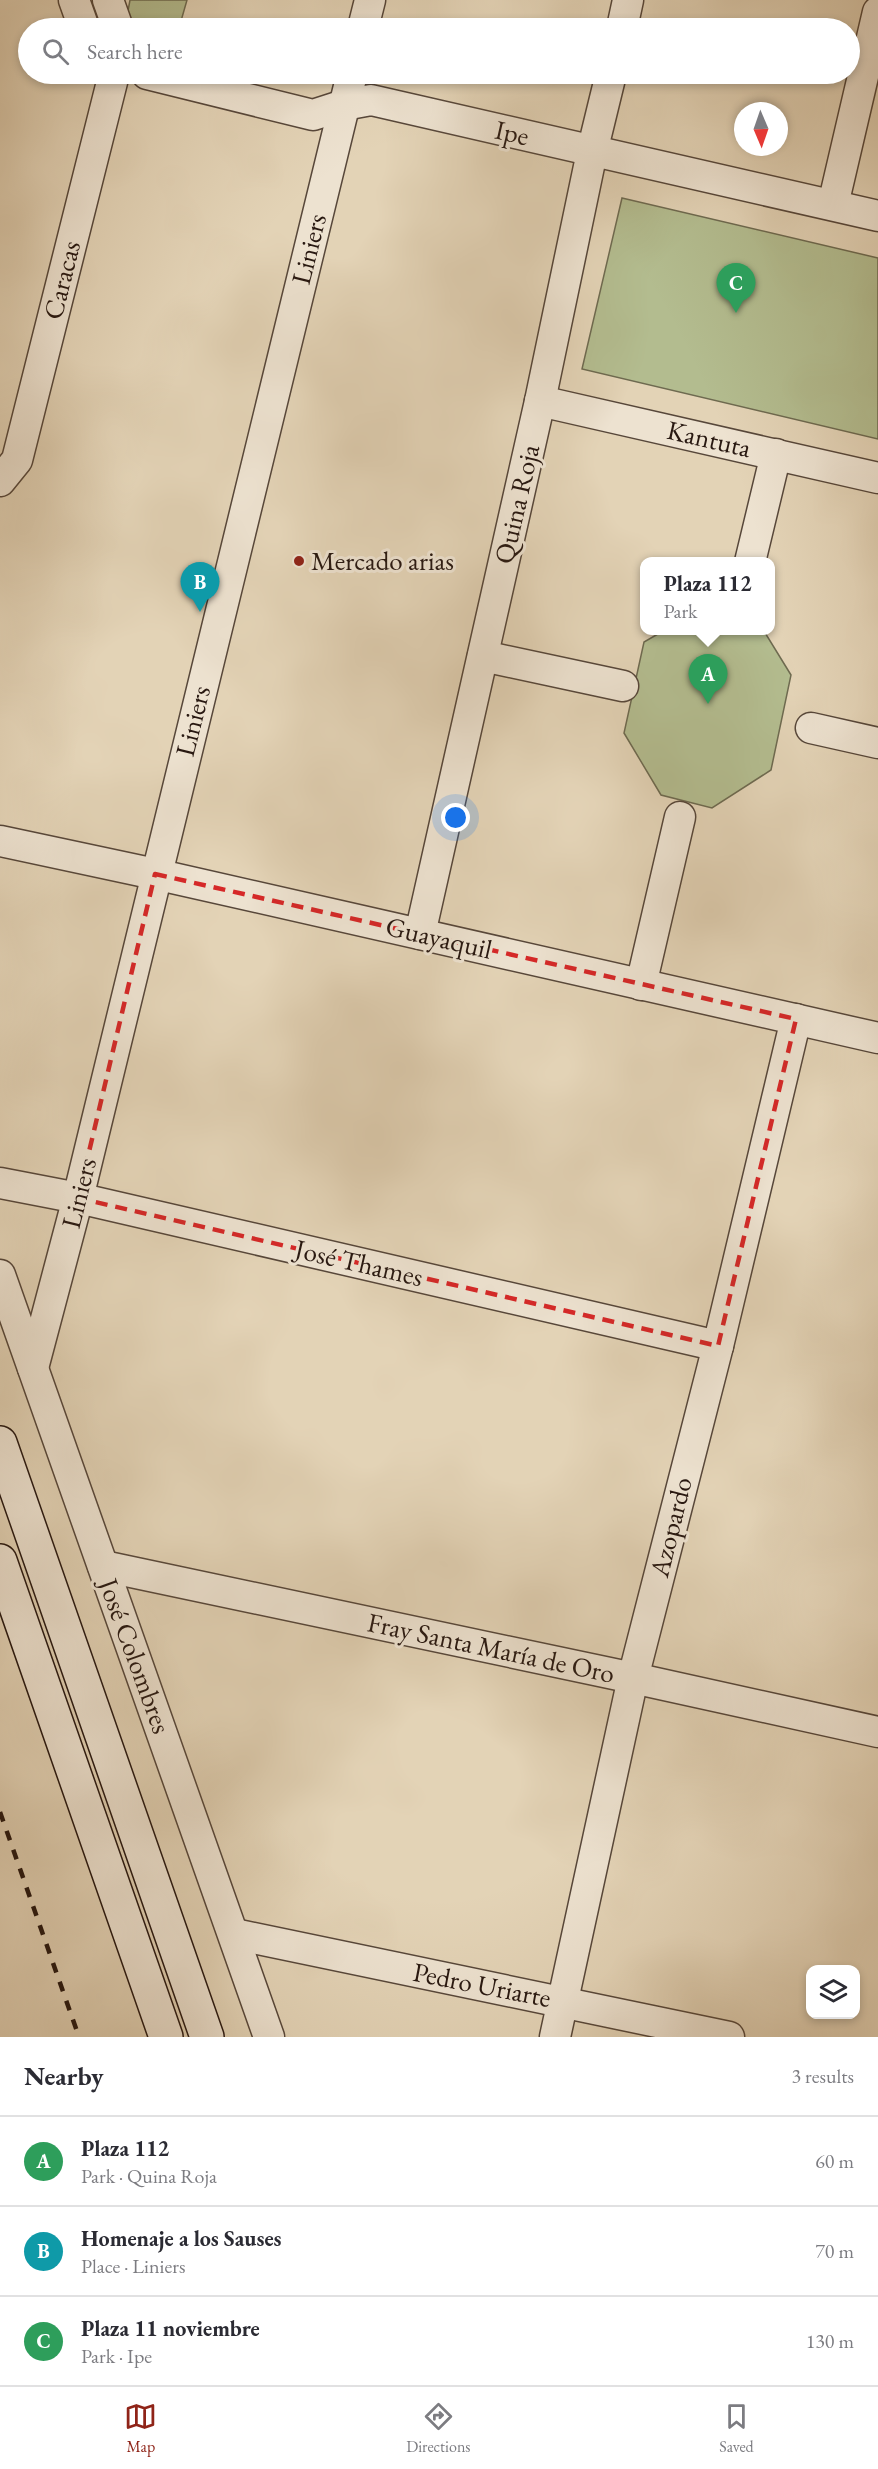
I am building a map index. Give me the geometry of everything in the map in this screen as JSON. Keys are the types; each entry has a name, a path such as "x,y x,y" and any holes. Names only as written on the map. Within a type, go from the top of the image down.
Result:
{"main road":[{"name":"José Colombres","path":"0,1443 10,1502 207,2037"},
{"path":"0,1561 166,2037"}],"street":[{"path":"74,0 80,18"},
{"path":"108,0 114,18"},
{"path":"366,18 370,0"},
{"path":"624,18 628,0"},
{"path":"833,205 878,12"},
{"name":"Caracas","path":"0,481 17,460 111,84"},
{"name":"Ipe","path":"187,84 313,115 344,105 371,100 878,216"},
{"name":"Liniers","path":"33,1368 78,1198 155,874 349,84"},
{"name":"Quina Roja","path":"420,934 609,84"},
{"name":"Kantuta","path":"540,401 878,478"},
{"path":"751,557 776,454"},
{"path":"483,656 623,686"},
{"path":"811,728 878,743"},
{"path":"641,985 680,817"},
{"name":"Guayaquil","path":"0,842 155,874 878,1038"},
{"name":"Azopardo","path":"555,2037 633,1678 718,1346 796,1019"},
{"name":"José Thames","path":"0,1183 78,1198 718,1346"},
{"name":"José Colombres","path":"0,1275 269,2037"},
{"name":"Fray Santa María de Oro","path":"103,1566 878,1732"},
{"name":"Pedro Uriarte","path":"234,1934 729,2037"}],"highlighted area":[{"path":"155,874 796,1019 718,1346 78,1198"}],"green space":[{"path":"130,0 187,0 182,18 127,18"},
{"path":"622,198 878,258 878,439 582,369"},
{"path":"656,635 766,635 791,675 771,770 712,808 661,795 624,733 644,642"}],"railway":[{"path":"0,1812 79,2037"}],"place":[{"name":"Plaza 11 noviembre","path":"736,313"},
{"name":"Mercado arias","path":"299,561"},
{"name":"Homenaje a los Sauses","path":"200,612"},
{"name":"Plaza 112","path":"708,704"}]}
